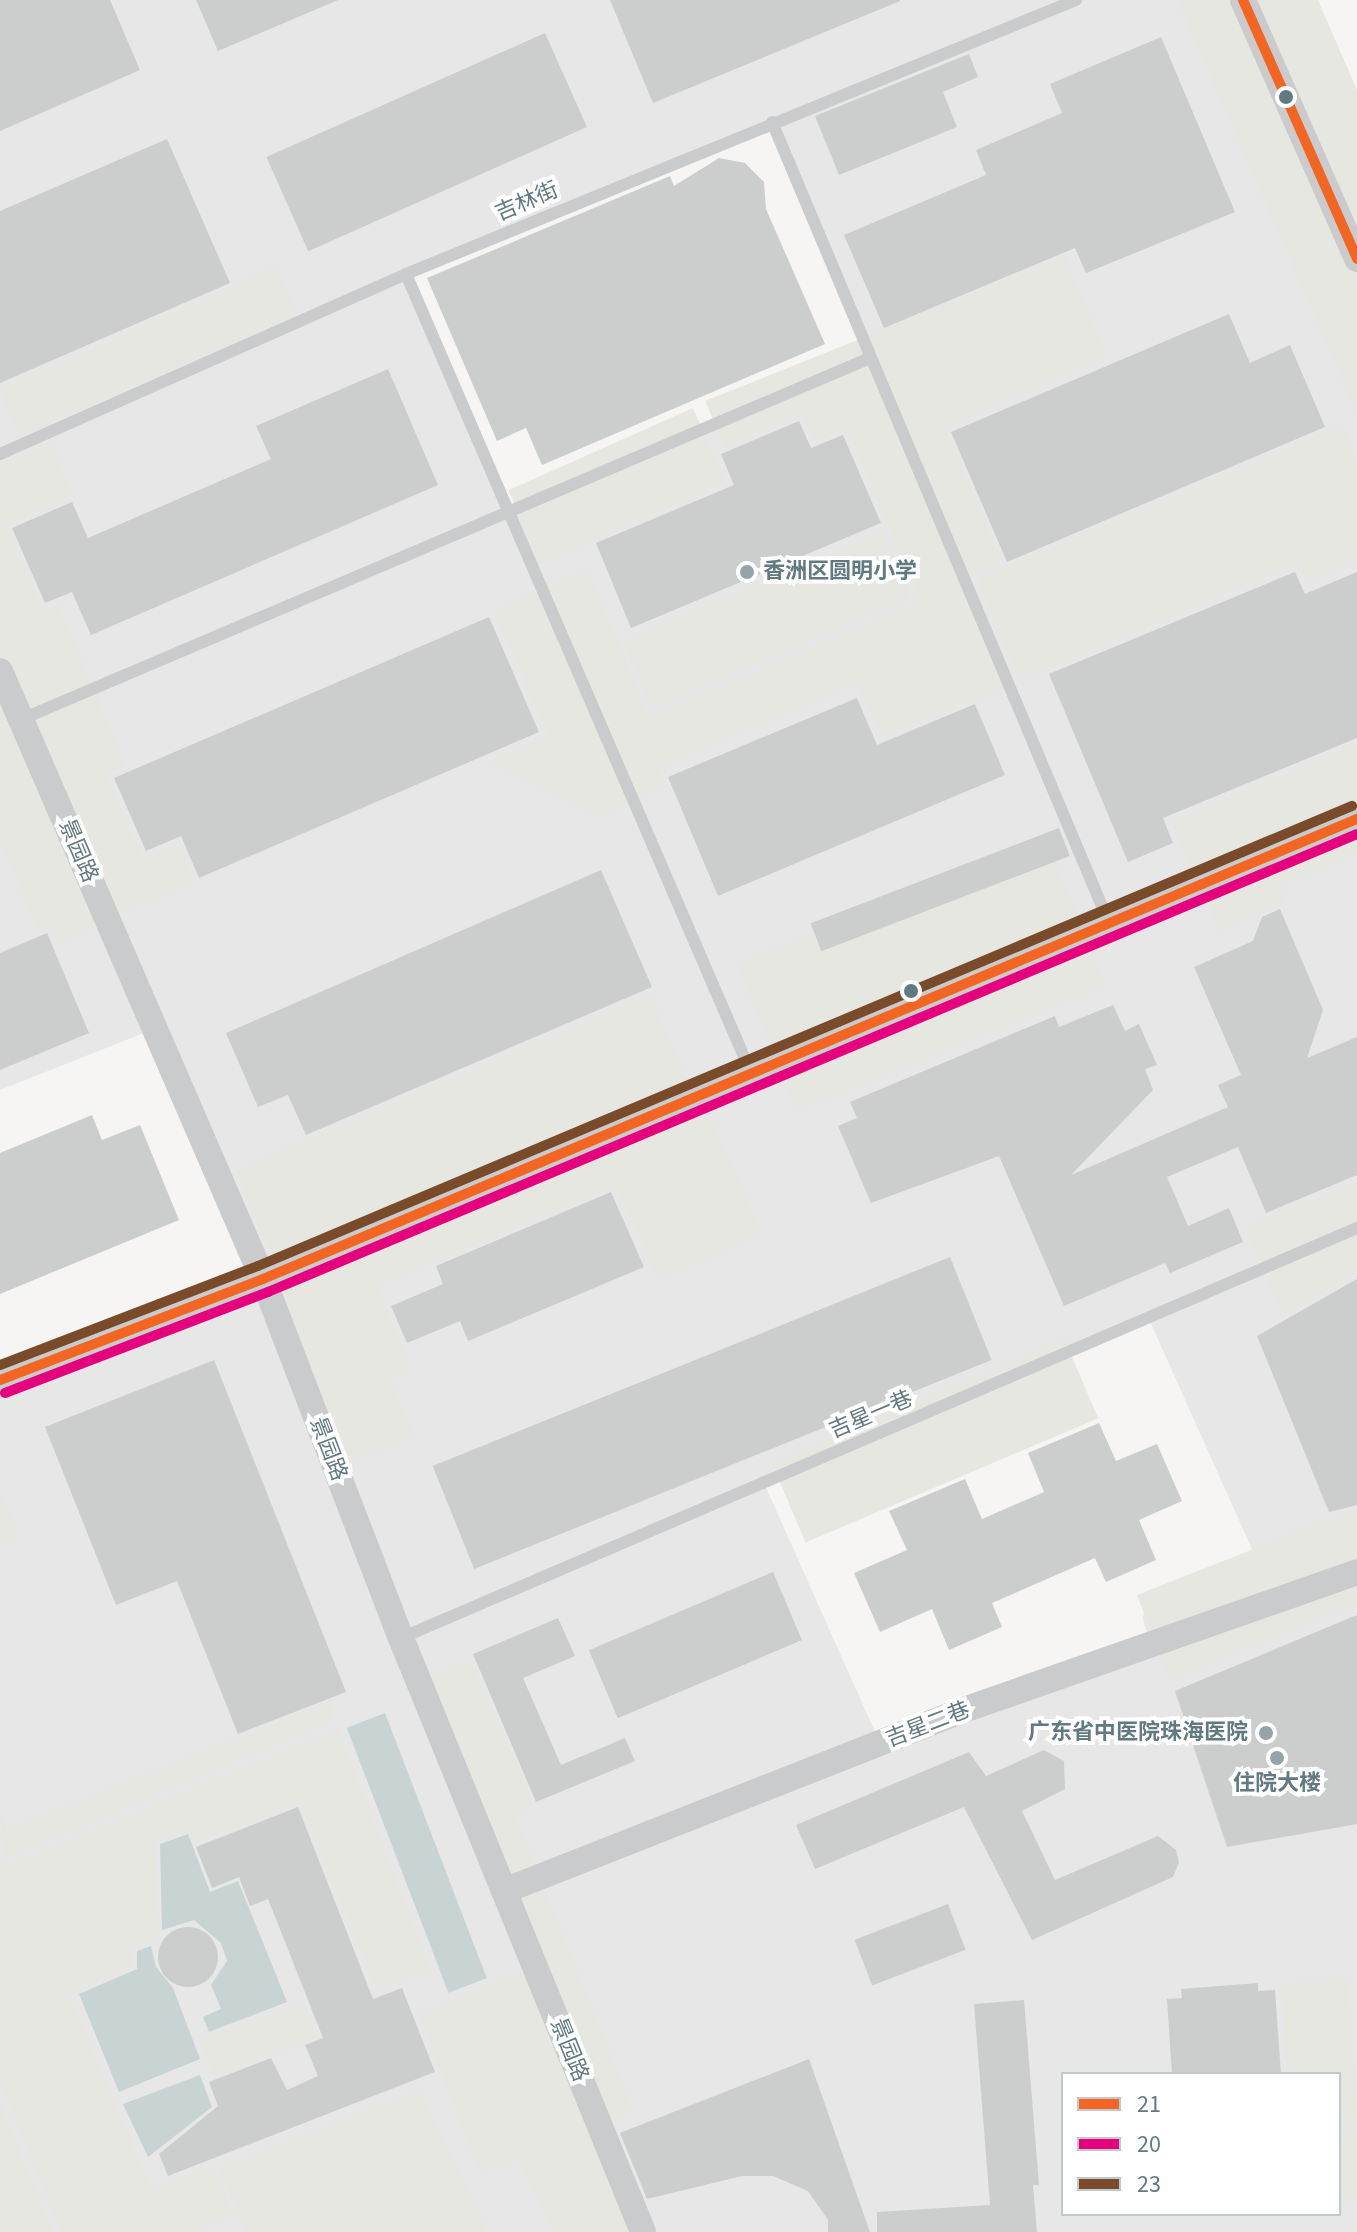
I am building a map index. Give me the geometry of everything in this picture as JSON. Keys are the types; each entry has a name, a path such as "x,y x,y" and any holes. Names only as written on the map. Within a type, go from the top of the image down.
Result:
{"street":[{"path":"1243,0 1357,259"},
{"name":"景园路","path":"0,671 263,1279 401,1638 643,2232"},
{"path":"0,1380 263,1279 1357,819"},
{"name":"吉星二巷","path":"504,1891 955,1713 1357,1572"}],"lane":[{"name":"吉林街","path":"0,454 406,274 1076,0"},
{"path":"772,122 1109,923"},
{"path":"406,274 752,1075"},
{"path":"22,719 870,358"},
{"name":"吉星一巷","path":"401,1638 1357,1228"}],"shaded area":[{"path":"0,0 1243,0 1357,260 1357,2232 0,2232 0,1382 263,1280 154,1029 0,1090","holes":["772,122 871,358 507,510 406,274","1148,1317 1264,1576 1142,1616 1150,1644 880,1743 764,1483"]},
{"path":"1178,0 1233,0 1315,182 1357,285 1357,412"},
{"path":"1250,0 1318,0 1357,90 1357,261"},
{"path":"1065,257 1105,355 944,427 1002,562 969,577 1015,684 881,736 858,683 657,767 665,787 596,817 491,762 549,736 494,610 587,570 649,717 921,602 847,429 815,440 802,415 725,447 705,401"},
{"path":"276,267 297,314 21,436 0,390"},
{"path":"693,408 726,481 541,563 508,490"},
{"path":"1342,426 1357,462 1357,561 1308,582 1299,562 1020,680 977,579"},
{"path":"49,442 73,495 6,525 43,610 58,604 125,766 105,774 144,860 179,846 195,881 112,917 0,660 0,463"},
{"path":"882,532 910,598 652,708 624,641"},
{"path":"0,689 104,923 59,942 52,925 39,930 0,839"},
{"path":"1357,745 1357,853 1279,886 1285,902 1221,931 1172,822"},
{"path":"1046,840 1105,986 797,1110 738,964"},
{"path":"650,995 691,1091 276,1267 236,1171"},
{"path":"706,1107 762,1235 658,1278 617,1185 376,1286 411,1369 389,1378 414,1435 343,1465 271,1281"},
{"path":"1357,1182 1357,1272 1284,1315 1246,1228"},
{"path":"1065,1340 1098,1418 805,1542 772,1464"},
{"path":"0,1490 19,1538 0,1545"},
{"path":"1357,1514 1357,1602 1169,1680 1137,1595 1325,1521"},
{"path":"471,1662 534,1806 515,1816 633,2111 605,2121 426,1680"},
{"path":"328,1703 334,1719 4,1859 0,1812 8,1830"},
{"path":"385,1713 487,1978 448,1993 347,1728"},
{"path":"338,1730 430,1970 377,1990 300,1803 197,1842 192,1830 155,1840 159,1937 131,1948 132,1966 68,1993 151,2190 212,2167 233,2214 192,2232 61,2232 0,2078 0,1870"},
{"path":"188,1834 210,1892 238,1881 287,2002 209,2032 203,2017 221,2009 211,1985 227,1961 221,1943 194,1920 162,1930 160,1844"},
{"path":"151,1946 156,1967 173,1988 200,2059 119,2092 79,1994 137,1969 137,1951"},
{"path":"526,1971 634,2232 556,2232 518,2157 481,2174 419,2015"},
{"path":"1348,1979 1357,2124 1341,2126 1341,2072 1287,2072 1281,1984"},
{"path":"305,2002 318,2037 213,2075 201,2040"},
{"path":"200,2075 212,2107 148,2157 123,2104"},
{"path":"420,2091 485,2228 480,2232 247,2232 220,2169"},
{"path":"0,2104 52,2232 0,2232"},
{"path":"1341,2132 1357,2132 1357,2199 1341,2199"}],"building":[{"path":"0,0 110,0 140,70 0,131"},
{"path":"196,0 338,0 218,51"},
{"path":"610,0 900,0 900,1 653,103"},
{"path":"545,33 587,127 308,251 266,157"},
{"path":"1161,37 1235,212 1086,273 1075,248 884,328 844,235 986,175 976,150 1062,113 1050,84"},
{"path":"969,54 978,77 943,92 957,127 839,175 815,116"},
{"path":"167,139 230,283 0,383 0,211"},
{"path":"719,158 745,163 764,182 766,209 825,344 542,465 526,428 497,441 427,278 670,176 674,186"},
{"path":"1229,314 1250,363 1290,345 1325,427 1007,562 951,432"},
{"path":"388,369 438,485 91,635 72,592 45,603 12,528 72,502 88,538 271,459 256,426"},
{"path":"799,421 811,448 843,435 881,523 631,628 596,543 734,485 721,454"},
{"path":"1295,572 1305,594 1357,572 1357,738 1163,818 1173,843 1128,862 1049,674"},
{"path":"489,617 539,732 199,878 181,836 146,851 114,778"},
{"path":"857,698 877,745 975,704 1005,775 718,896 668,777"},
{"path":"1059,828 1070,856 821,951 811,923"},
{"path":"601,870 652,987 306,1135 288,1095 258,1107 226,1033"},
{"path":"1280,909 1323,1010 1307,1058 1357,1037 1357,1175 1266,1213 1238,1147 1167,1177 1188,1226 1229,1208 1243,1242 1170,1273 1165,1263 1064,1306 999,1156 871,1203 838,1126 857,1118 850,1102 1055,1016 1059,1027 1113,1005 1125,1031 1139,1024 1157,1065 1145,1069 1153,1090 1071,1175 1228,1107 1218,1085 1241,1075 1194,967 1253,941 1262,917"},
{"path":"47,933 89,1033 0,1070 0,953"},
{"path":"92,1115 102,1140 140,1125 179,1220 0,1294 0,1153"},
{"path":"611,1192 644,1267 468,1341 460,1321 407,1343 391,1306 443,1284 436,1266"},
{"path":"950,1257 992,1360 474,1569 433,1466"},
{"path":"1357,1279 1357,1505 1329,1512 1257,1336"},
{"path":"214,1360 346,1692 238,1734 177,1581 116,1605 45,1427"},
{"path":"1099,1423 1116,1461 1157,1444 1182,1501 1139,1520 1156,1560 1106,1582 1095,1558 992,1603 1002,1627 949,1650 932,1609 880,1632 854,1573 907,1550 889,1511 965,1479 982,1519 1044,1492 1028,1453"},
{"path":"773,1572 802,1640 618,1718 589,1650"},
{"name":"住院大楼","path":"1357,1615 1357,1824 1227,1847 1175,1691"},
{"path":"558,1618 575,1656 523,1678 561,1765 625,1738 635,1761 536,1802 473,1654"},
{"path":"1044,1750 1064,1761 1065,1789 1022,1811 1055,1880 1158,1836 1176,1850 1179,1863 1173,1877 1032,1940 964,1807 815,1869 796,1825 969,1752 986,1776"},
{"path":"298,1807 373,1999 402,1988 435,2072 168,2176 159,2154 218,2106 209,2082 271,2058 287,2090 318,2076 305,2045 323,2038 268,1899 250,1906 239,1877 212,1888 196,1847"},
{"path":"948,1904 966,1950 872,1986 855,1940"},
{"path":"188,1927 199,1929 209,1936 216,1946 216,1968 209,1978 199,1985 188,1987 177,1985 167,1978 160,1968 158,1957 160,1946 167,1936 177,1929"},
{"path":"1258,1983 1258,1991 1275,1990 1281,2072 1172,2072 1167,1999 1182,1998 1181,1989"},
{"path":"1024,2000 1039,2185 1033,2185 1037,2232 877,2232 877,2212 990,2205 974,2004"},
{"path":"809,2059 870,2232 828,2232 828,2220 808,2191 773,2176 742,2176 647,2199 620,2133"}],"transit line":[{"name":"21","path":"1243,0 1357,259"},
{"name":"23","path":"0,1365 258,1266 1352,806"},
{"name":"21","path":"0,1380 263,1279 1357,819"},
{"name":"20","path":"5,1393 268,1292 1357,834"}],"place":[{"name":"香洲区圆明小学","path":"747,572"},
{"name":"广东省中医院珠海医院","path":"1266,1733"},
{"name":"住院大楼","path":"1277,1758"}]}
